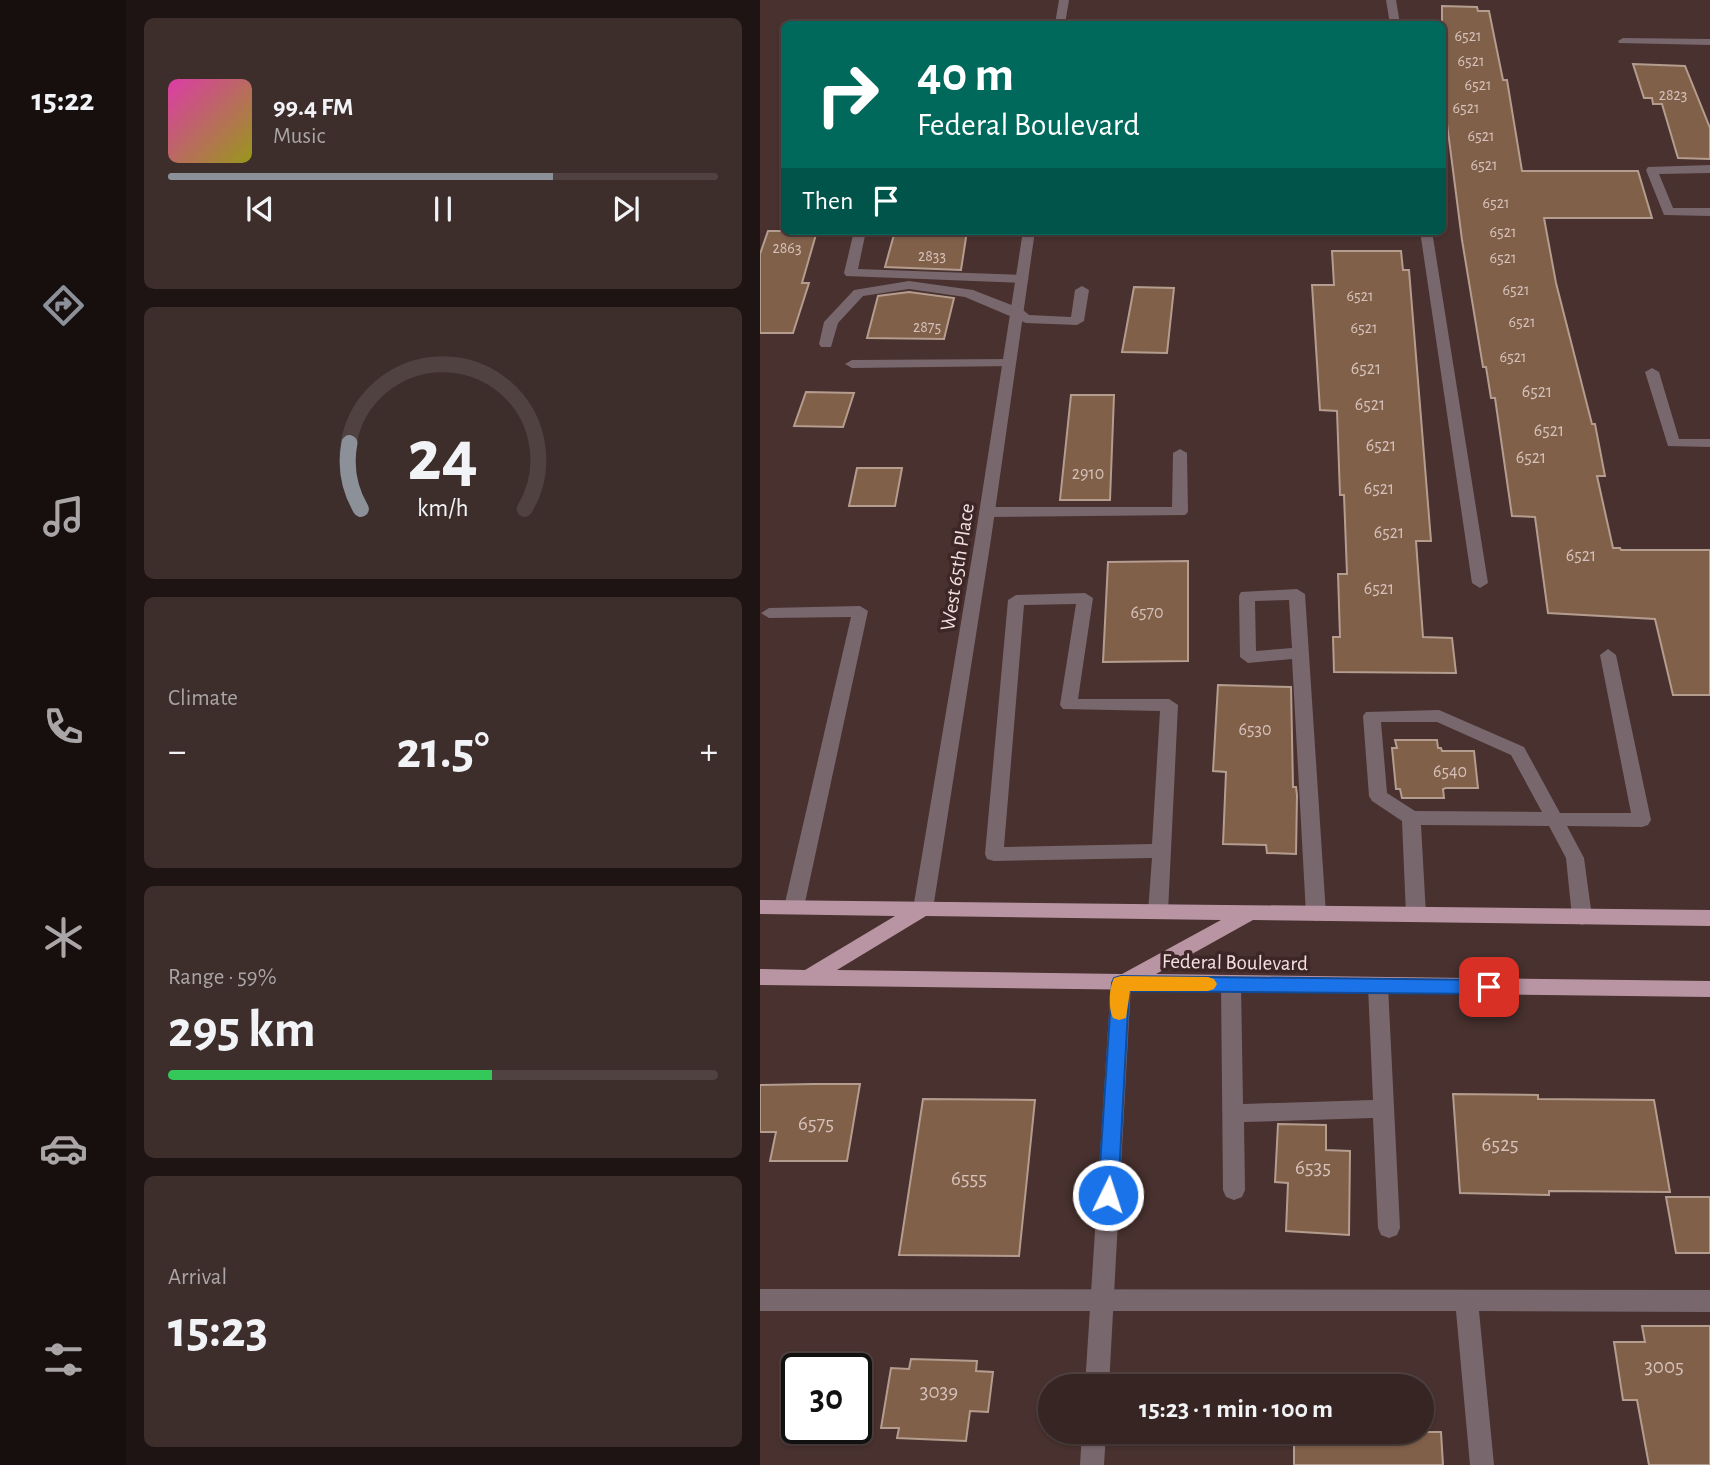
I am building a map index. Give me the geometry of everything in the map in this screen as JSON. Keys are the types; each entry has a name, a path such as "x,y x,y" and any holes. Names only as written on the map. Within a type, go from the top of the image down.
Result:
{"main road":[{"path":"760,907 1710,918"},
{"path":"807,978 923,909"},
{"path":"1121,983 1252,913"},
{"name":"Federal Boulevard","path":"760,977 1710,989"}],"street":[{"path":"1060,21 1064,0"},
{"path":"1391,0 1394,21"},
{"path":"1623,41 1710,42"},
{"path":"1710,169 1652,170 1668,212 1710,212"},
{"path":"859,235 850,273 1022,279"},
{"name":"West 65th Place","path":"923,909 988,512 1028,235"},
{"path":"1427,235 1480,583"},
{"path":"826,344 831,322 859,293 909,285 968,293 1017,312 1025,319 1077,321 1082,290"},
{"path":"852,364 1009,363"},
{"path":"1652,372 1673,443 1710,443"},
{"path":"988,512 1180,512 1180,453"},
{"path":"1300,653 1248,657 1247,596 1297,594 1316,914"},
{"path":"1158,912 1169,705 1069,705 1085,598 1016,600 993,854 1161,851"},
{"path":"769,613 860,611 794,907"},
{"path":"1582,917 1575,858 1555,819 1518,751 1439,716 1372,716 1378,796 1411,818 1555,819 1642,820 1608,655"},
{"path":"1411,818 1416,915"},
{"path":"1098,1374 1121,983"},
{"path":"1231,984 1234,1190"},
{"path":"1378,986 1389,1228"},
{"path":"1233,1113 1383,1109"},
{"path":"760,1300 1710,1301"},
{"path":"1467,1301 1482,1465"},
{"path":"1092,1465 1093,1444"}],"building":[{"path":"1442,6 1477,7 1478,11 1489,11 1503,80 1507,80 1522,171 1638,171 1652,218 1544,218 1556,283 1592,424 1595,424 1605,476 1597,476 1613,548 1710,550 1710,695 1673,695 1655,619 1548,613 1535,517 1512,516 1495,398 1491,398 1486,367 1483,367 1462,240 1446,116 1446,21 1442,21"},
{"path":"1633,64 1685,66 1710,128 1710,159 1678,158 1662,104 1653,104 1652,98 1644,98"},
{"path":"768,231 781,231 781,235 816,235 802,283 809,283 793,333 760,333 760,254"},
{"path":"894,235 966,235 961,270 885,267"},
{"path":"1332,251 1401,251 1403,270 1409,270 1431,541 1416,541 1423,637 1452,638 1456,673 1334,672 1333,637 1340,637 1338,574 1347,574 1344,495 1340,495 1337,411 1320,410 1312,285 1334,285"},
{"path":"1134,287 1174,288 1167,353 1122,352"},
{"path":"909,292 954,298 944,339 867,338 878,296"},
{"path":"806,392 854,393 843,427 794,426"},
{"path":"1071,395 1114,395 1110,500 1060,500"},
{"path":"857,468 902,468 895,506 849,506"},
{"path":"1188,561 1188,661 1103,662 1108,562"},
{"path":"1218,685 1291,687 1293,787 1296,787 1297,795 1296,854 1267,853 1266,845 1223,844 1226,772 1213,771"},
{"path":"1395,740 1437,740 1438,748 1442,751 1474,751 1478,788 1446,788 1443,789 1444,798 1402,798 1400,789 1396,789 1392,748 1397,748"},
{"path":"860,1084 847,1161 770,1161 776,1132 760,1132 760,1085"},
{"path":"1453,1094 1538,1095 1538,1099 1654,1100 1670,1192 1549,1191 1549,1195 1460,1193"},
{"path":"923,1099 1035,1100 1019,1256 899,1255"},
{"path":"1278,1124 1326,1125 1326,1150 1350,1151 1349,1235 1286,1231 1288,1183 1275,1182"},
{"path":"1666,1197 1710,1197 1710,1253 1676,1253"},
{"path":"1642,1326 1710,1326 1710,1465 1649,1465 1637,1400 1623,1400 1614,1342 1645,1342"},
{"path":"911,1359 977,1361 976,1371 993,1372 988,1412 970,1411 966,1441 897,1438 899,1428 881,1428 891,1368 909,1369"},
{"path":"1434,1432 1441,1432 1443,1465 1294,1465 1294,1444 1434,1444"}],"slow traffic":[{"path":"1119,1012 1121,983 1208,984"}],"route":[{"path":"1108,1195 1121,983 1489,987"}]}
